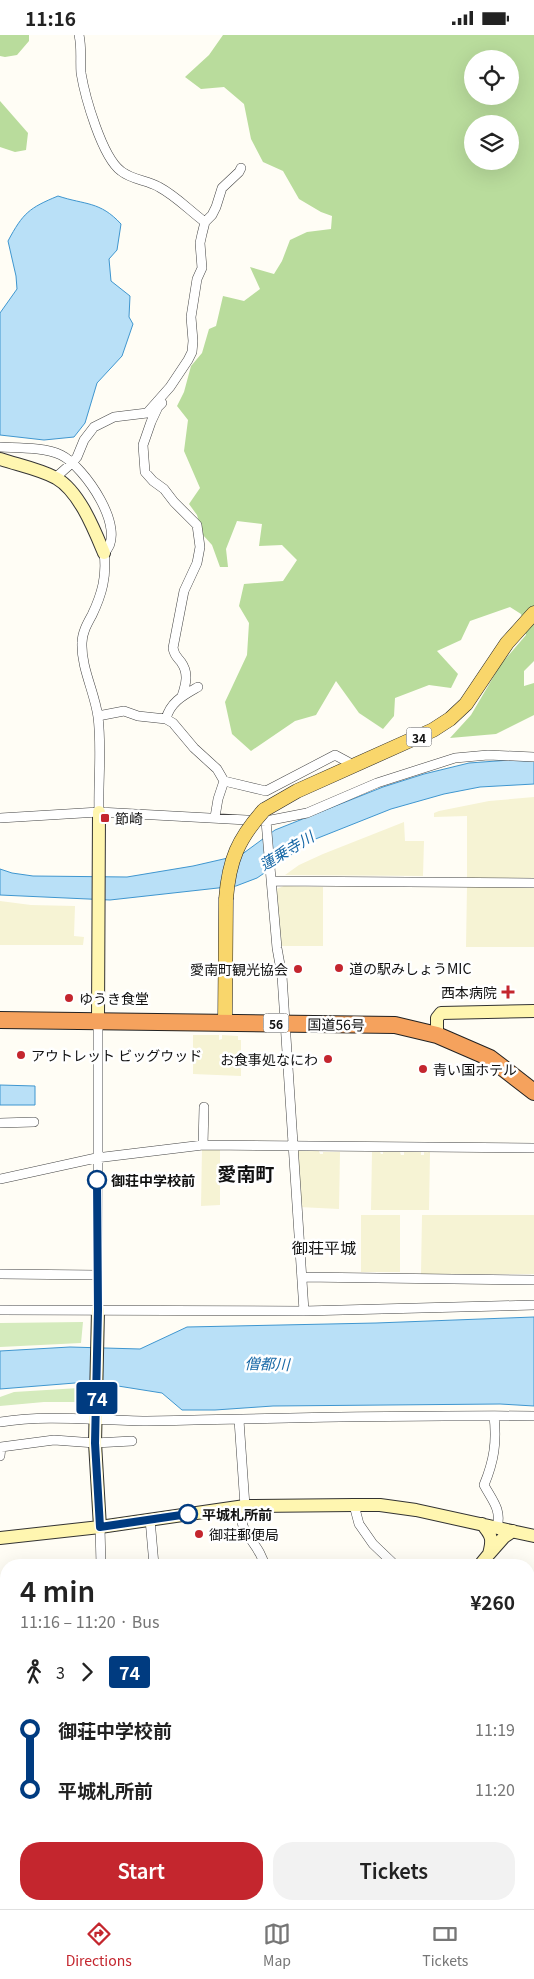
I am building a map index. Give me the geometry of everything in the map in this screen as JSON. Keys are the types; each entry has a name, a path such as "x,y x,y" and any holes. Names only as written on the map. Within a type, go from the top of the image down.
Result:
{"highway":[{"name":"国道56号","path":"0,1020 395,1025 437,1035 490,1058 534,1092"}],"main road":[{"name":"34","path":"225,1022 226,899 231,861 238,843 249,827 297,791 433,730 450,719 466,705 507,643 534,613"}],"street":[{"path":"79,35 81,44 81,73 94,123 111,160 119,170 128,176 148,181 161,188 205,223"},
{"path":"55,478 73,463 84,439 94,427 114,417 146,413 170,387 188,360 192,352 191,317 197,279 202,268 200,243 205,223 212,215 222,188 241,168"},
{"path":"170,387 172,393 158,407 150,423 143,445 143,458 149,476 164,489 197,525 200,547 197,563 184,591 173,648 174,655 182,664 186,673 186,685 182,696"},
{"path":"0,447 53,452 73,463 89,482 106,511 112,537 110,548 104,553"},
{"path":"0,459 55,478 68,487 78,500 104,553 106,567 100,596 82,635 83,659 98,716 99,903 96,1159 98,1312 95,1443 101,1559"},
{"path":"166,719 171,707 182,696 198,687"},
{"path":"98,716 124,711 138,716 166,719 173,723 194,749 217,769 224,781 266,791 335,755 348,762"},
{"path":"0,818 99,812 215,817 307,813 377,783 455,758 488,755 534,757"},
{"path":"215,817 224,781"},
{"path":"265,815 285,1023 304,1311"},
{"path":"272,879 534,883"},
{"path":"437,1035 436,1018 441,1013 534,1011"},
{"path":"203,1145 204,1107"},
{"path":"0,1123 34,1122"},
{"path":"0,1179 96,1159 203,1145 534,1148"},
{"path":"0,1274 98,1275"},
{"path":"302,1277 534,1280"},
{"path":"0,1310 98,1312 304,1311 534,1305"},
{"path":"494,1416 496,1448 492,1467 484,1485 499,1512 500,1517 497,1527"},
{"path":"0,1422 58,1418 239,1419 534,1416"},
{"path":"239,1419 245,1506 242,1512 244,1532 259,1550 263,1559"},
{"path":"0,1456 2,1447 54,1440 95,1443 132,1441"},
{"path":"354,1505 359,1524 373,1544 388,1559"},
{"path":"0,1538 100,1527 245,1506 354,1505 380,1505 416,1510 534,1536"},
{"path":"150,1519 153,1559"},
{"path":"482,1524 489,1532 492,1541 489,1554"},
{"path":"485,1559 504,1537 513,1531"}],"shaded area":[{"path":"534,797 534,880 467,879 467,816 434,817 434,813 489,801"},
{"path":"404,822 405,841 424,841 423,876 285,875 299,865 323,854"},
{"path":"284,886 323,887 323,946 281,946 276,889"},
{"path":"467,886 534,887 534,947 466,947"},
{"path":"0,901 31,905 75,906 74,936 84,937 83,945 0,945"},
{"path":"193,1035 219,1035 219,1040 222,1039 222,1035 238,1036 238,1040 241,1040 241,1076 193,1074"},
{"path":"202,1149 220,1150 220,1205 201,1206"},
{"path":"296,1151 319,1151 320,1154 323,1154 323,1152 340,1152 339,1209 299,1207"},
{"path":"372,1152 383,1154 383,1152 400,1152 401,1155 404,1155 404,1152 421,1152 421,1155 424,1155 424,1152 430,1152 429,1210 371,1210"},
{"path":"361,1215 400,1215 400,1272 361,1272"},
{"path":"422,1215 534,1215 534,1274 421,1274"}],"green space":[{"path":"0,35 29,35 29,41 17,55 0,56"},
{"path":"223,35 534,35 534,661 524,671 524,686 534,683 534,715 496,734 450,738 471,715 501,664 526,635 521,614 510,607 470,621 461,640 437,651 458,674 451,688 429,685 395,698 394,716 383,729 359,713 336,681 316,715 295,721 251,751 232,734 225,702 247,655 249,623 239,606 244,584 283,581 297,560 282,545 259,546 262,524 237,521 226,549 228,567 220,567 212,545 203,535 197,515 189,504 200,488 184,451 188,420 177,406 184,392 191,366 202,353 209,329 216,326 223,296 244,301 260,289 250,267 274,274 282,261 290,240 307,232 331,229 332,216 299,199 283,171 263,162 251,139 244,104 224,87 201,89 185,77 209,55"},
{"path":"0,101 28,133 26,150 15,152 0,147"},
{"path":"83,1322 81,1343 0,1347 0,1323"},
{"path":"79,1388 80,1402 44,1402 0,1406 0,1397 14,1392"}],"water":[{"path":"58,196 99,207 121,224 117,250 109,259 111,281 130,296 129,317 133,324 122,356 97,383 85,423 74,437 44,440 0,435 0,313 17,289 8,241 18,224 33,208"},
{"name":"蓮乗寺川","path":"510,760 534,761 534,784 480,787 444,794 391,809 313,840 257,878 236,886 110,900 0,895 0,869 33,876 127,877 193,866 241,855 275,830 383,787 424,774 469,763"},
{"path":"0,1085 35,1086 35,1105 0,1105"},
{"name":"僧都川","path":"534,1317 534,1406 500,1404 273,1406 182,1410 162,1393 118,1386 75,1383 0,1389 0,1351 70,1347 140,1349 187,1327"}],"bus line":[{"name":"74","path":"97,1180 98,1310 95,1443 100,1527 188,1514"}],"place":[{"name":"節崎","path":"105,818"},
{"name":"道の駅みしょうMIC","path":"339,968"},
{"name":"愛南町観光協会","path":"298,969"},
{"name":"西本病院","path":"508,992"},
{"name":"ゆうき食堂","path":"69,998"},
{"name":"アウトレット ビッグウッド","path":"21,1055"},
{"name":"お食事処なにわ","path":"328,1059"},
{"name":"青い国ホテル","path":"423,1069"},
{"name":"御荘中学校前","path":"97,1180"},
{"name":"平城札所前","path":"188,1514"},
{"name":"御荘郵便局","path":"199,1534"}],"district":[{"name":"愛南町","path":"246,1172"},
{"name":"御荘平城","path":"324,1247"}]}
